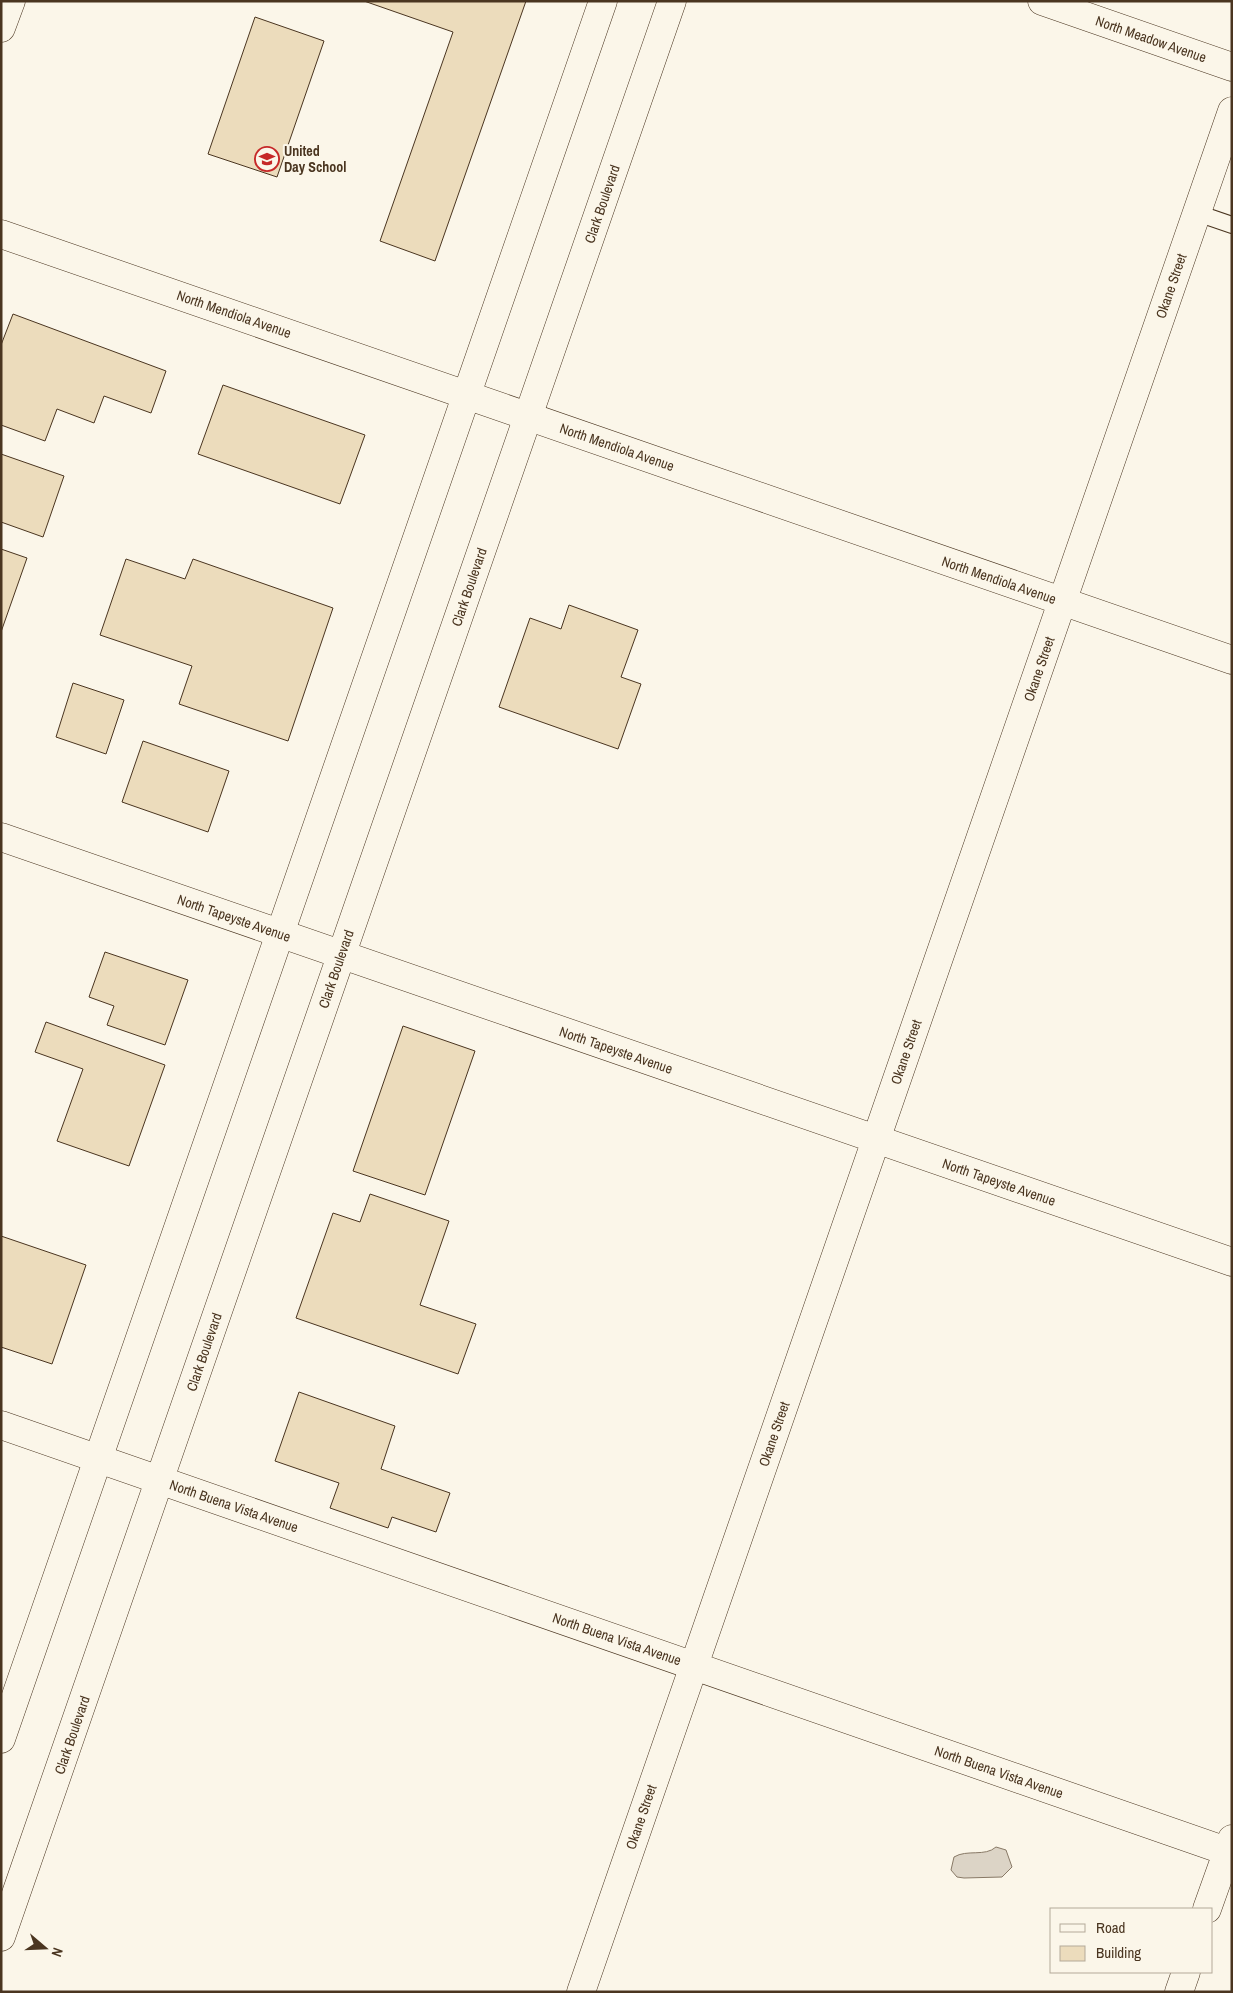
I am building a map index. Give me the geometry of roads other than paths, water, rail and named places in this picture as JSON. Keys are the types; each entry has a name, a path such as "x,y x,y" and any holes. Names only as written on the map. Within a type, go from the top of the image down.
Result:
{"street":[{"path":"1,28 11,1"},
{"path":"1,1739 603,1"},
{"name":"Clark Boulevard","path":"1,1937 672,1"},
{"name":"North Meadow Avenue","path":"1042,1 1232,67"},
{"name":"Okane Street","path":"581,1992 1232,111"},
{"name":"North Mendiola Avenue","path":"1,234 1232,660"},
{"name":"North Tapeyste Avenue","path":"1,837 1232,1262"},
{"name":"North Buena Vista Avenue","path":"1,1425 694,1666 1230,1848"},
{"path":"1207,1908 1230,1848"},
{"path":"1179,1992 1186,1973"}],"lane":[{"path":"1197,213 1232,225"}],"place":[{"name":"United Day School","path":"267,159"}]}
